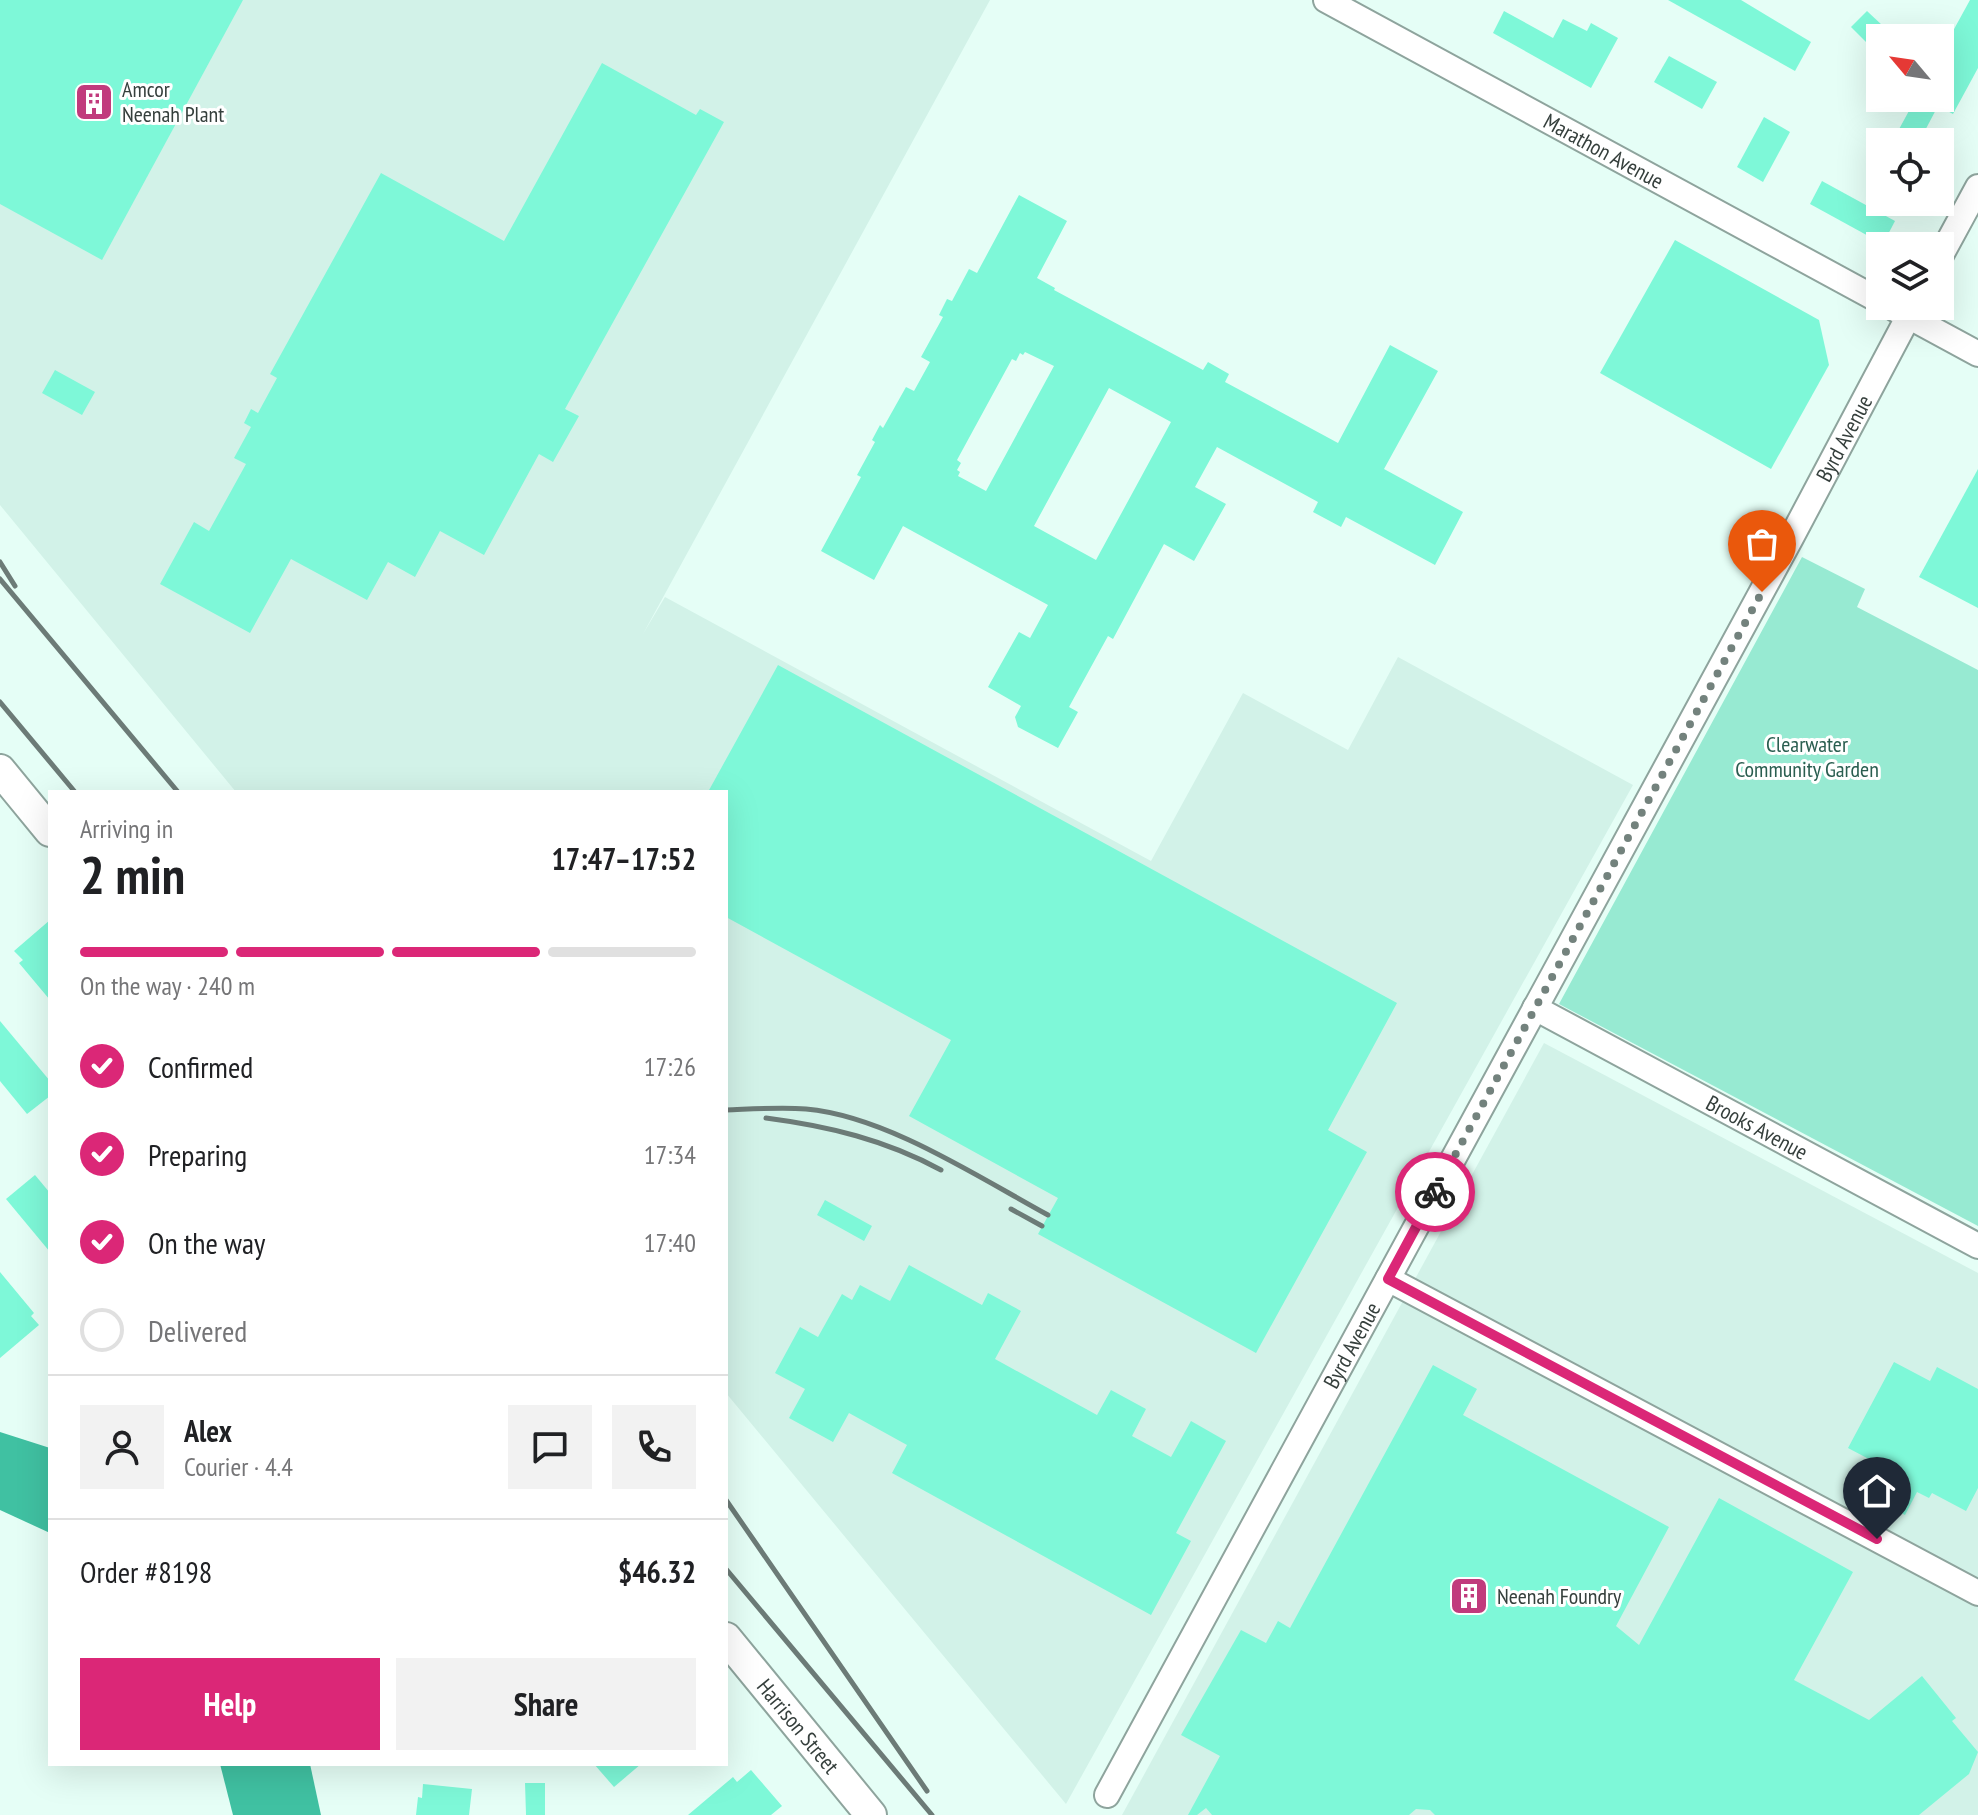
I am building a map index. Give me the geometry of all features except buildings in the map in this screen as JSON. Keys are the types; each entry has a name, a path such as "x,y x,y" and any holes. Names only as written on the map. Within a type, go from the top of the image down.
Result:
{"main road":[{"path":"0,770 48,829"},
{"name":"Harrison Street","path":"728,1640 871,1815"}],"street":[{"name":"Marathon Avenue","path":"1326,0 1366,10 1866,293"},
{"path":"1954,232 1978,187"},
{"name":"Byrd Avenue","path":"1107,1795 1791,538 1899,320"},
{"path":"1922,320 1978,354"},
{"name":"Brooks Avenue","path":"1535,1008 1978,1246"},
{"path":"1388,1279 1978,1593"}],"shaded area":[{"path":"0,0 990,0 643,634 665,597 1151,861 1243,693 1348,750 1398,657 1633,785 1066,1804 728,1395 728,790 234,790 0,505"},
{"name":"Neenah Foundry","path":"1544,1043 1978,1273 1978,1815 1122,1815"},
{"path":"0,1432 48,1447 48,1532 0,1510"},
{"path":"221,1766 310,1766 321,1815 233,1815"}],"green space":[{"name":"Clearwater Community Garden","path":"1802,557 1865,589 1857,607 1978,670 1978,1226 1559,1004"}],"railway":[{"path":"0,562 15,586"},
{"path":"0,579 176,790"},
{"path":"0,702 73,790"},
{"path":"728,1110 806,1109 868,1123 931,1150 1048,1215"},
{"path":"766,1118 856,1136 899,1150 941,1170"},
{"path":"1011,1209 1042,1226"},
{"path":"728,1503 927,1791"},
{"path":"728,1571 932,1815"}],"way so far":[{"path":"1435,1192 1762,592"}],"place":[{"name":"Amcor Neenah Plant","path":"94,102"},
{"name":"Neenah Foundry","path":"1469,1596"}],"route":[{"path":"1435,1192 1388,1279 1877,1539"}]}
